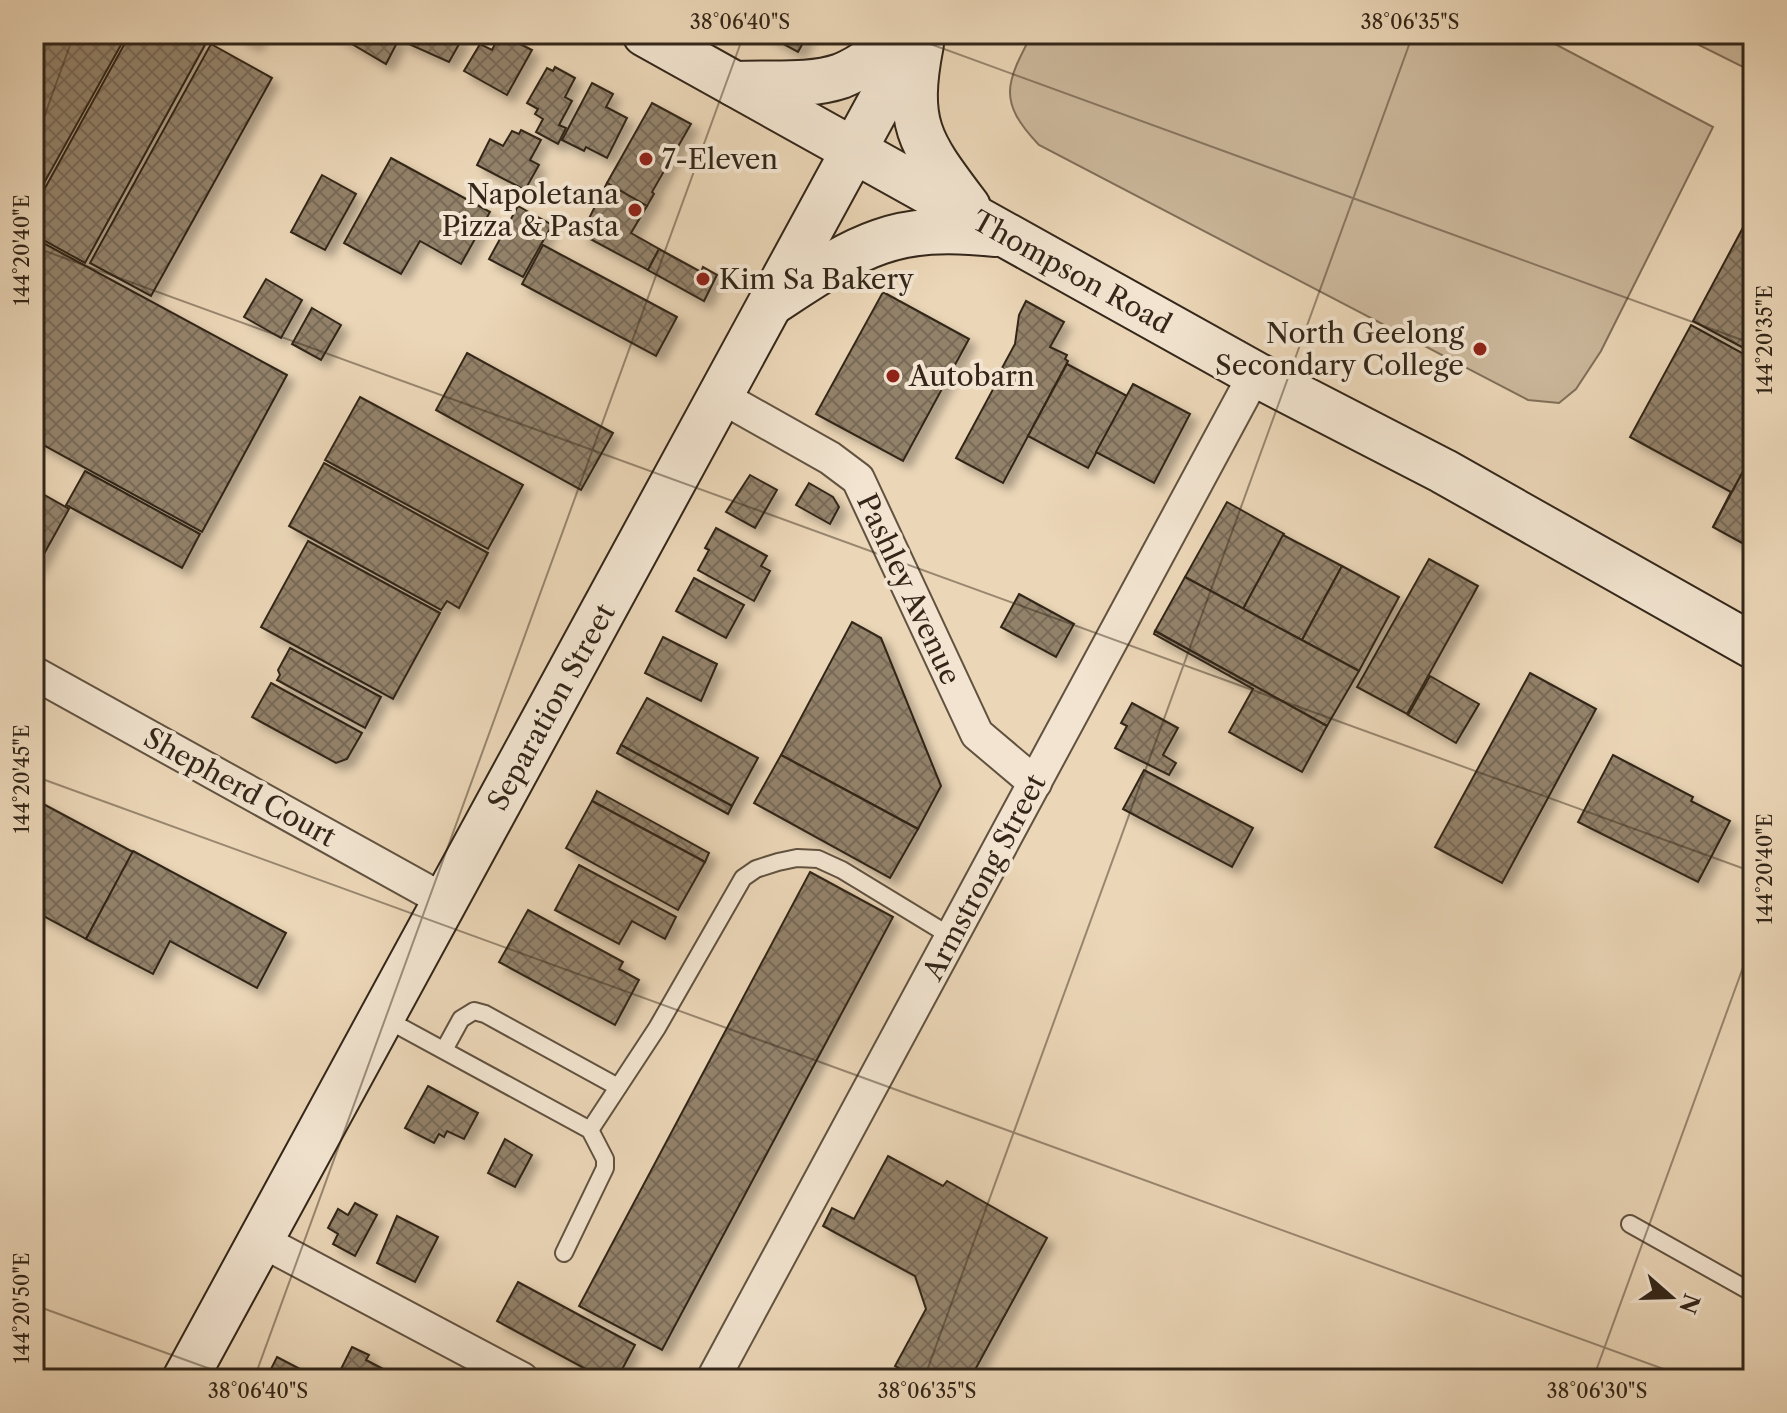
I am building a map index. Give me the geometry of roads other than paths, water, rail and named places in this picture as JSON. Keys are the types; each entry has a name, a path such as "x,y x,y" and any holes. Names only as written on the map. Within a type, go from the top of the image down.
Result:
{"main road":[{"name":"Thompson Road","path":"645,34 1255,374 1443,471 1753,646"},
{"path":"735,84 837,77 864,63 903,34"},
{"path":"920,34 913,92 918,126 942,174 991,227"},
{"name":"Separation Street","path":"185,1379 853,150 920,34"},
{"path":"770,304 840,259 886,238 991,227"}],"street":[{"name":"Armstrong Street","path":"713,1379 1255,374"},
{"name":"Pashley Avenue","path":"720,396 830,458 858,479 977,734 1035,783"},
{"name":"Shepherd Court","path":"34,673 445,901"},
{"path":"262,1241 522,1379"}],"lane":[{"path":"590,1130 657,1028 743,878 756,869 797,858 818,859 842,870 952,937"},
{"path":"444,1050 461,1019 474,1011 485,1014 618,1087"},
{"path":"383,1017 590,1130 605,1159 605,1168 564,1253"},
{"path":"1630,1224 1753,1293"}],"place":[{"name":"7-Eleven","path":"646,159"},
{"name":"Napoletana Pizza & Pasta","path":"635,210"},
{"name":"Kim Sa Bakery","path":"703,279"},
{"name":"North Geelong Secondary College","path":"1480,349"},
{"name":"Autobarn","path":"893,376"}]}
